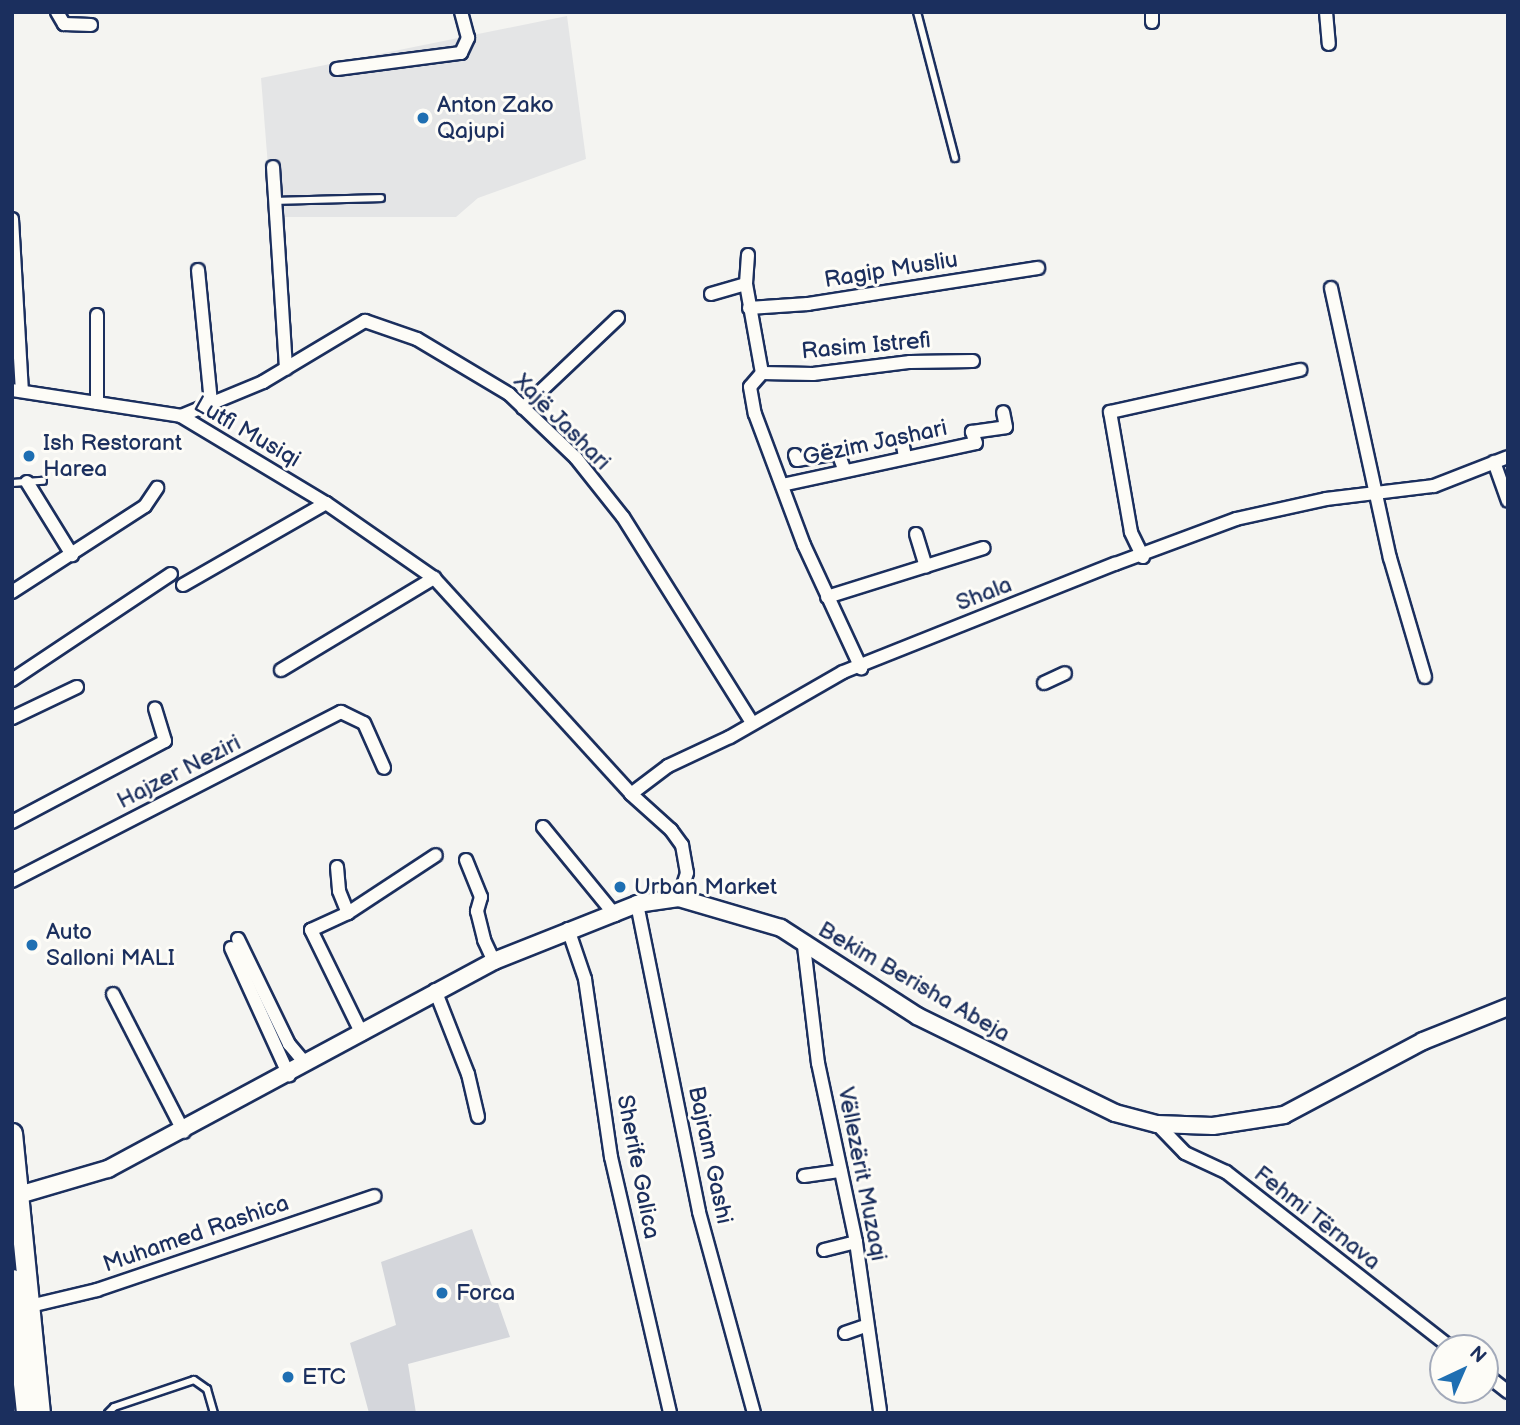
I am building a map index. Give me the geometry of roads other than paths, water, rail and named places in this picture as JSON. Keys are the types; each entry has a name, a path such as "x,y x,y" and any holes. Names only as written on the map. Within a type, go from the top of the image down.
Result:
{"main road":[{"path":"12,1133 16,1196 40,1413"},
{"path":"12,1279 18,1364 26,1413"}],"street":[{"path":"57,12 64,24 92,25"},
{"path":"337,69 461,54 468,38 461,12"},
{"path":"1326,12 1329,44"},
{"path":"273,166 286,369"},
{"path":"12,219 17,391"},
{"name":"Gëzim Jashari","path":"748,256 746,284 762,373 750,387 782,485 827,597 861,668"},
{"name":"Ragip Musliu","path":"750,308 808,304 1038,268"},
{"path":"198,270 211,403"},
{"path":"711,294 746,284"},
{"path":"1331,288 1375,496 1424,677"},
{"path":"97,315 97,403"},
{"path":"523,408 618,318"},
{"name":"Xajë Jashari","path":"181,416 286,369 365,321 418,338 509,394 576,458 623,517 752,723"},
{"name":"Rasim Istrefi","path":"762,373 813,373 910,362 974,361"},
{"path":"1143,557 1131,531 1110,412 1300,370"},
{"name":"Lutfi Musiqi","path":"17,391 181,416 326,503 434,578 631,794 671,830 681,845 687,873 679,898"},
{"name":"Gëzim Jashari","path":"782,485 844,469 976,443 972,432 1006,427 1003,412"},
{"path":"902,440 905,457"},
{"path":"795,455 797,460 838,453 844,469"},
{"name":"Shala","path":"631,794 668,766 843,673 861,668 982,616 1143,557 1236,519 1326,499 1375,496 1433,486 1508,457"},
{"path":"1494,462 1508,502"},
{"path":"27,482 72,555"},
{"path":"12,592 145,506 157,488"},
{"path":"183,585 326,503"},
{"path":"916,534 926,566"},
{"path":"827,597 983,548"},
{"path":"12,680 170,574"},
{"path":"281,670 434,578"},
{"path":"1044,683 1065,673"},
{"path":"12,718 77,687"},
{"path":"12,822 165,741 155,708"},
{"name":"Hajzer Neziri","path":"12,881 341,712 364,723 384,768"},
{"path":"543,827 615,915"},
{"path":"362,1034 311,930 348,913 380,888 436,855"},
{"path":"466,860 481,897 477,911 484,940 494,961"},
{"path":"337,867 339,891 348,913"},
{"name":"Bekim Berisha Abeja","path":"16,1196 108,1169 184,1132 362,1034 435,990 494,961 568,929 615,915 637,904 679,898 781,928 804,946 917,1016 1115,1113 1157,1124 1213,1126 1284,1115 1423,1041 1508,1007"},
{"name":"Bajram Gashi","path":"637,904 699,1212 754,1413"},
{"name":"Sherife Galica","path":"568,929 585,979 611,1157 670,1413"},
{"path":"289,1075 234,944 289,1044 305,1063"},
{"name":"Vëllezërit Muzaqi","path":"804,946 818,1063 856,1242 880,1410"},
{"path":"435,990 468,1074 478,1117"},
{"path":"113,995 184,1132"},
{"name":"Fehmi Tërnava","path":"1157,1124 1185,1153 1226,1172 1433,1334"},
{"path":"804,1176 841,1171"},
{"name":"Muhamed Rashica","path":"30,1306 97,1290 375,1196"},
{"path":"824,1250 856,1242"},
{"path":"845,1333 866,1326"}],"lane":[{"path":"917,12 955,158"},
{"path":"275,201 381,198"},
{"path":"12,483 43,481"},
{"path":"108,1413 114,1406 194,1380 207,1389 214,1413"}],"place":[{"name":"Anton Zako Qajupi","path":"423,118"},
{"name":"Ish Restorant Harea","path":"29,456"},
{"name":"Urban Market","path":"620,887"},
{"name":"Auto Salloni MALI","path":"32,945"},
{"name":"Forca","path":"442,1293"},
{"name":"ETC","path":"288,1377"}]}
